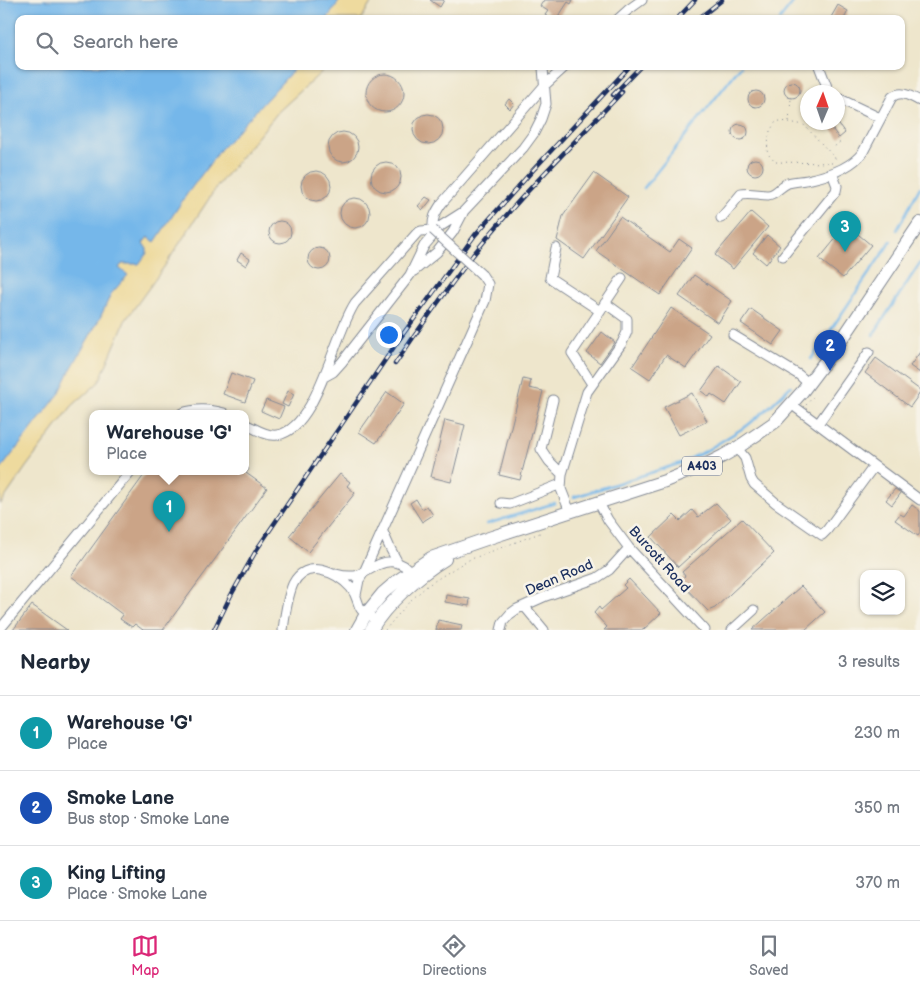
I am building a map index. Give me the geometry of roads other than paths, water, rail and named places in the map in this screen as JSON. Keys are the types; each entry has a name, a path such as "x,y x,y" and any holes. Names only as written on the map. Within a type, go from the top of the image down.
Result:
{"highway":[{"name":"A403","path":"357,630 366,614 383,593 410,571 432,558 665,481 705,465 738,448 796,408 808,383 845,334 920,223"},
{"name":"A403","path":"371,630 381,615 411,585 440,561 462,548"}],"street":[{"path":"623,15 642,0"},
{"path":"410,275 424,246 441,226 463,212 523,148 534,133 546,104 543,70"},
{"path":"356,595 359,580 485,301 488,284 482,274 433,230 432,220 442,203 544,86 562,70"},
{"path":"821,70 826,85"},
{"path":"721,218 741,194 770,195 786,184 832,173 853,163 860,155 890,99 895,95 904,94 920,100"},
{"path":"845,101 880,118"},
{"path":"783,256 836,191 837,186 832,173"},
{"path":"324,377 333,372 342,362 410,275 437,252 453,232 463,212"},
{"path":"249,426 266,434 276,436 286,433 295,427 304,416 324,377 349,312 418,233 433,230"},
{"path":"556,248 550,278 627,319 627,332 622,343 587,392 562,474 561,488 570,512"},
{"path":"592,384 572,353 622,278"},
{"path":"733,335 799,375 808,383"},
{"path":"818,424 868,352"},
{"path":"553,400 541,449 549,461 562,474"},
{"path":"796,408 920,500"},
{"path":"196,410 215,410"},
{"path":"738,448 745,458 754,484 822,535 874,466"},
{"path":"0,629 127,475"},
{"path":"501,503 510,504 561,484"},
{"name":"Burcott Road","path":"599,503 608,520 629,548 705,630"},
{"path":"382,532 398,563"},
{"name":"Dean Road","path":"501,630 503,622 517,609 546,596 597,578 609,570 629,548"},
{"path":"283,630 294,583 306,571 324,570 335,574 351,576 383,563 398,563 410,571 411,585"},
{"path":"335,574 356,595 362,611 373,616 381,615"},
{"path":"525,606 544,630"},
{"path":"732,630 754,610"}],"water":[{"path":"0,0 340,0 330,15 15,15 15,70 293,70 220,150 187,194 155,242 148,237 143,243 147,253 139,264 122,264 119,268 128,275 111,294 59,394 0,470"}],"waterway":[{"path":"783,15 795,0"},
{"path":"644,188 738,70"},
{"path":"897,230 920,187"},
{"path":"811,359 891,241"},
{"path":"873,335 920,263"},
{"path":"574,497 681,463 704,452 748,425 791,386"},
{"path":"487,524 555,503"}],"railway":[{"path":"681,15 695,0"},
{"path":"703,15 722,0"},
{"path":"214,630 257,549 398,341 475,235 626,70"},
{"path":"613,95 637,70"},
{"path":"395,364 473,255 546,172 622,92"}],"place":[{"name":"King Lifting","path":"845,252"},
{"name":"Smoke Lane","path":"830,371"},
{"name":"Warehouse 'G'","path":"169,532"}]}
